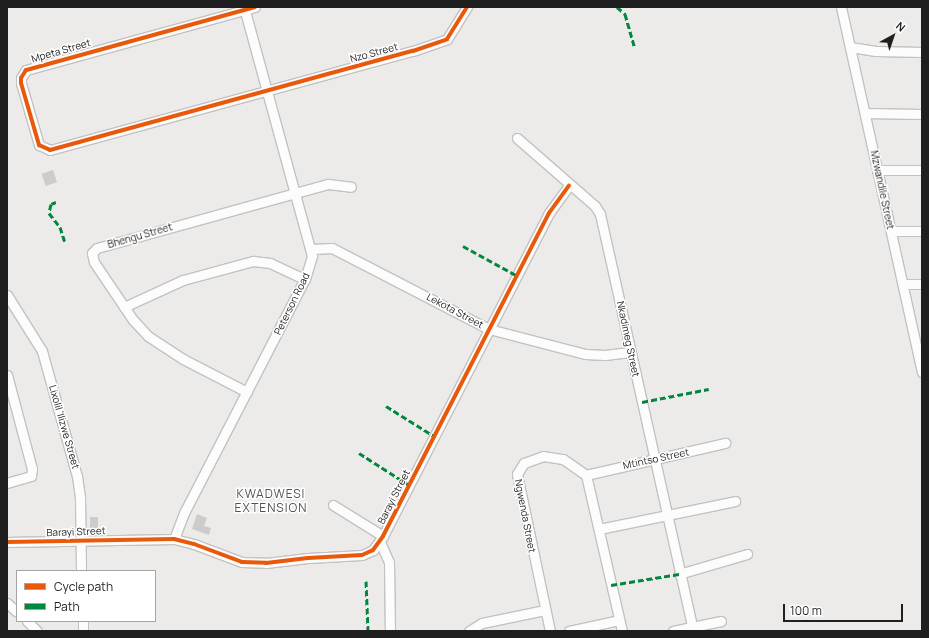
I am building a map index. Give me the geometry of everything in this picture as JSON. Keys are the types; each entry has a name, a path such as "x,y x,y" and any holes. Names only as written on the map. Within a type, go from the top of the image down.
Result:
{"street":[{"path":"245,8 255,7"},
{"name":"Nzo Street","path":"268,91 442,41 454,31 467,7"},
{"name":"Mzwandile Street","path":"841,7 903,284 919,345 922,372"},
{"name":"Mpeta Street","path":"245,8 26,70 21,78 21,83 37,141 42,148 50,150 268,91"},
{"name":"Peterson Road","path":"174,539 185,511 311,266 312,249 295,193 245,8"},
{"path":"850,47 876,51 922,52"},
{"path":"865,113 922,114"},
{"name":"Nkadimeg Street","path":"517,138 569,185 595,206 600,214 692,629"},
{"path":"877,170 922,170"},
{"name":"Bhengu Street","path":"247,392 164,349 140,328 94,262 92,257 94,250 295,193 333,184 351,187"},
{"name":"Barayi Street","path":"7,542 81,539 174,539 194,544 242,562 266,563 308,558 362,555 373,550 381,539 549,213 569,185"},
{"path":"891,231 922,231"},
{"name":"Lekota Street","path":"312,249 332,248 489,329 585,354 605,355 630,352"},
{"path":"124,307 183,280 253,262 270,263 305,279"},
{"path":"903,284 922,284"},
{"name":"Lixolil 'Ilizwe Street","path":"7,294 42,351 78,476 82,570"},
{"path":"7,375 32,469 31,476 7,483"},
{"name":"Mtintso Street","path":"586,475 725,443"},
{"name":"Ngwenda Street","path":"550,631 517,474 519,468 531,458 553,456 574,465 586,475"},
{"path":"586,475 622,631"},
{"path":"599,529 735,501"},
{"path":"333,505 381,539 389,562 390,631"},
{"path":"680,574 747,554"},
{"path":"7,604 16,611"},
{"path":"469,631 482,623 545,610"},
{"path":"569,631 619,620"},
{"path":"673,631 692,629 721,621"},
{"path":"28,622 37,631"}],"building":[{"path":"53,170 57,182 46,186 42,174"},
{"path":"197,514 207,518 204,526 211,528 209,535 192,529"},
{"path":"90,517 98,517 98,528 90,528"}],"marked path":[{"path":"617,7 625,14 635,48"},
{"path":"56,202 51,204 49,213 60,227 65,242"},
{"path":"463,246 516,275"},
{"path":"642,402 709,389"},
{"path":"386,406 434,436"},
{"path":"359,453 409,485"},
{"path":"611,585 679,574"},
{"path":"366,581 368,631"}],"cycle path":[{"path":"255,7 26,70 21,78 21,83 39,145 50,150 413,51 447,39 467,7"},
{"path":"7,542 174,539 194,544 242,562 266,563 308,558 362,555 373,550 383,536 549,213 569,185"}],"district":[{"name":"KWADWESI EXTENSION","path":"271,501"}]}
